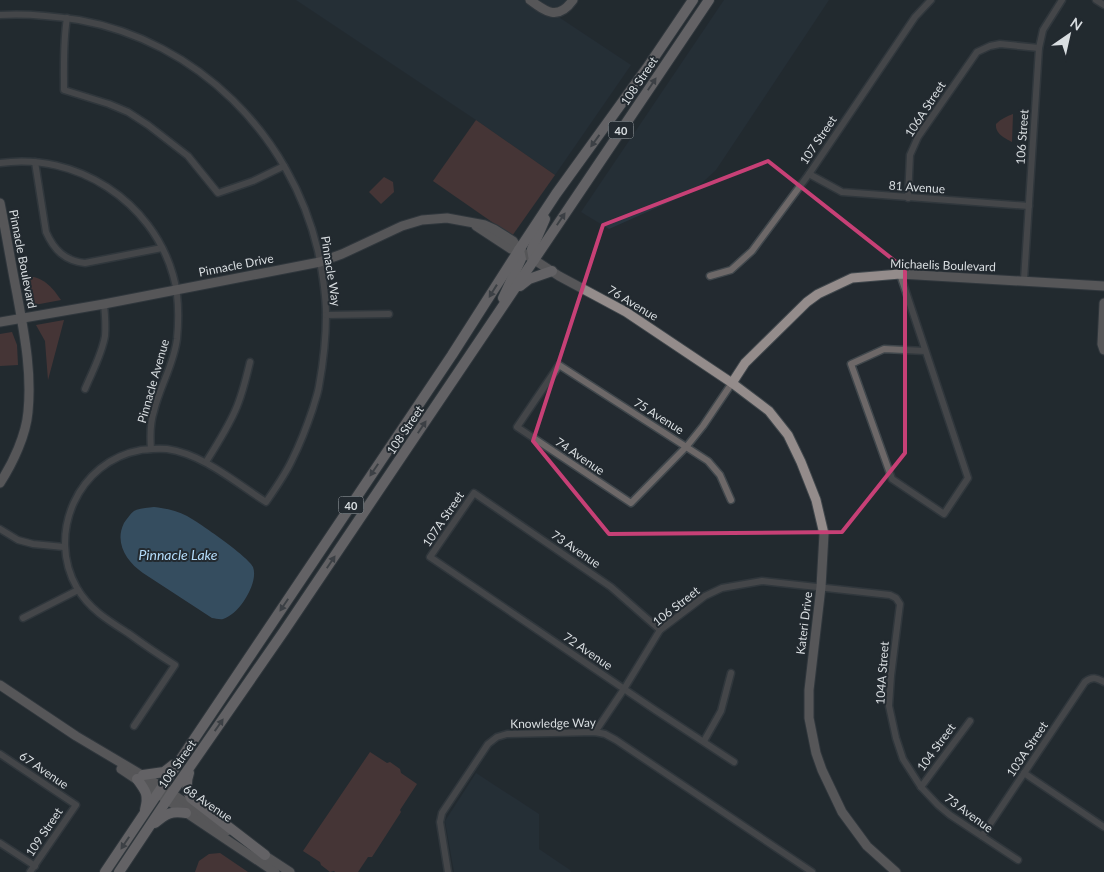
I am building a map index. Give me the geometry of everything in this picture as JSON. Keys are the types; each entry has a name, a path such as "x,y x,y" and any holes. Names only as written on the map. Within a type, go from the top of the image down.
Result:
{"main road":[{"name":"108 Street","path":"105,872 452,355 566,180 648,68 693,0"},
{"name":"108 Street","path":"119,872 284,631 709,0"},
{"path":"534,260 532,249 566,180"},
{"path":"504,304 502,297 521,259 519,250"},
{"path":"504,304 521,284 529,279 552,271"},
{"path":"144,813 147,798 140,777 164,772 181,758"},
{"path":"192,765 186,780 186,787 191,798 265,856"},
{"path":"148,828 172,812 186,813"}],"street":[{"path":"530,0 543,9 554,13 562,11 572,0"},
{"name":"107 Street","path":"710,276 731,270 752,251 809,174 915,17 931,0"},
{"name":"106 Street","path":"1024,280 1039,48 1043,30 1062,0"},
{"path":"1096,0 1104,6"},
{"name":"Pinnacle Way","path":"0,14 30,14 92,23 134,36 162,48 189,64 222,90 243,110 271,144 303,204 320,262 326,315 319,387 308,422 291,461 266,502 206,462"},
{"path":"67,18 64,90 109,104 128,112 148,124 188,156 218,194 253,181 284,166"},
{"name":"106A Street","path":"908,198 910,155 918,137 977,52 1000,44 1039,48"},
{"path":"35,162 46,232 58,252 76,262 85,263 162,248"},
{"name":"Pinnacle Avenue","path":"0,163 35,162 70,169 97,180 136,210 162,248 173,274 176,289 177,341 154,411 150,434 151,449"},
{"name":"81 Avenue","path":"809,174 842,192 1029,206"},
{"name":"Pinnacle Boulevard","path":"0,203 22,319 29,372 28,413 22,437 13,459 0,482"},
{"name":"Pinnacle Drive","path":"0,322 320,262 392,230 413,222 430,219 447,218 470,222 511,249 519,250"},
{"name":"76 Avenue","path":"519,250 552,271 626,312 732,382"},
{"path":"900,274 968,478 944,514 892,479 851,364 884,349 925,351"},
{"name":"Michaelis Boulevard","path":"732,382 745,363 807,302 818,294 852,278 900,274 1104,286"},
{"path":"1104,303 1102,344 1104,350"},
{"path":"85,389 100,352 104,336 106,317 104,304"},
{"path":"326,315 388,314"},
{"path":"134,726 175,665 96,611 78,590 67,562 64,547 66,524 70,510 76,496 90,477 118,457 132,452 165,449 184,452 206,462 235,410 246,380 250,362"},
{"name":"75 Avenue","path":"517,427 559,365 708,461 720,475 731,500"},
{"path":"687,446 703,426 732,382"},
{"name":"Kateri Drive","path":"732,382 769,411 788,435 816,500 824,534 821,587 809,690 810,718 816,753 842,812 867,846 896,872"},
{"name":"74 Avenue","path":"517,427 631,503 687,446"},
{"name":"107A Street","path":"430,557 474,493"},
{"name":"73 Avenue","path":"474,493 611,587 660,630"},
{"path":"0,529 18,540 33,544 64,547"},
{"name":"72 Avenue","path":"430,557 734,762"},
{"name":"106 Street","path":"596,732 660,630 705,596 722,588 762,581 821,587"},
{"name":"104A Street","path":"821,587 890,595 896,598 900,604 891,676 890,706 893,727 900,750"},
{"path":"23,618 78,590"},
{"path":"704,741 724,702 731,672"},
{"name":"103A Street","path":"982,836 1085,682 1096,678 1104,682"},
{"name":"68 Avenue","path":"0,685 85,742 100,755 160,790 186,813 275,872"},
{"name":"104 Street","path":"921,787 970,721"},
{"name":"Knowledge Way","path":"448,872 440,822 442,813 488,744 497,737 507,734 596,732 616,740 812,872"},
{"name":"73 Avenue","path":"900,750 908,767 932,800 1018,860"},
{"name":"67 Avenue","path":"0,754 76,804"},
{"path":"1024,773 1104,827"},
{"name":"68 Avenue","path":"169,797 290,872"},
{"name":"109 Street","path":"30,872 76,804"},
{"path":"0,843 35,866"}],"highlighted area":[{"path":"768,161 905,269 905,453 842,532 609,534 533,441 603,225"}],"shaded area":[{"path":"296,0 573,0 554,14 631,65 555,175"},
{"path":"724,0 829,0 716,170 692,192 609,229 581,212"},
{"path":"1013,114 1012,142 999,133 996,124"},
{"path":"476,120 555,175 512,236 433,181"},
{"path":"384,177 393,182 394,192 381,204 369,192"},
{"path":"24,276 31,276 46,283 61,300 29,306"},
{"path":"64,320 48,380 45,341 36,325"},
{"path":"12,332 17,345 18,365 0,366 0,334"},
{"path":"370,752 387,763 390,762 400,769 401,773 417,784 372,857 368,857 358,872 330,872 320,862 303,851"},
{"path":"476,773 539,814 539,849 571,872 454,872 445,821"},
{"path":"220,853 248,872 195,872 199,861 209,854"}],"water":[{"name":"Pinnacle Lake","path":"154,507 175,511 187,516 233,548 253,567 254,574 250,589 241,605 229,616 222,619 212,618 137,569 127,558 120,538 124,523 134,511"}]}
